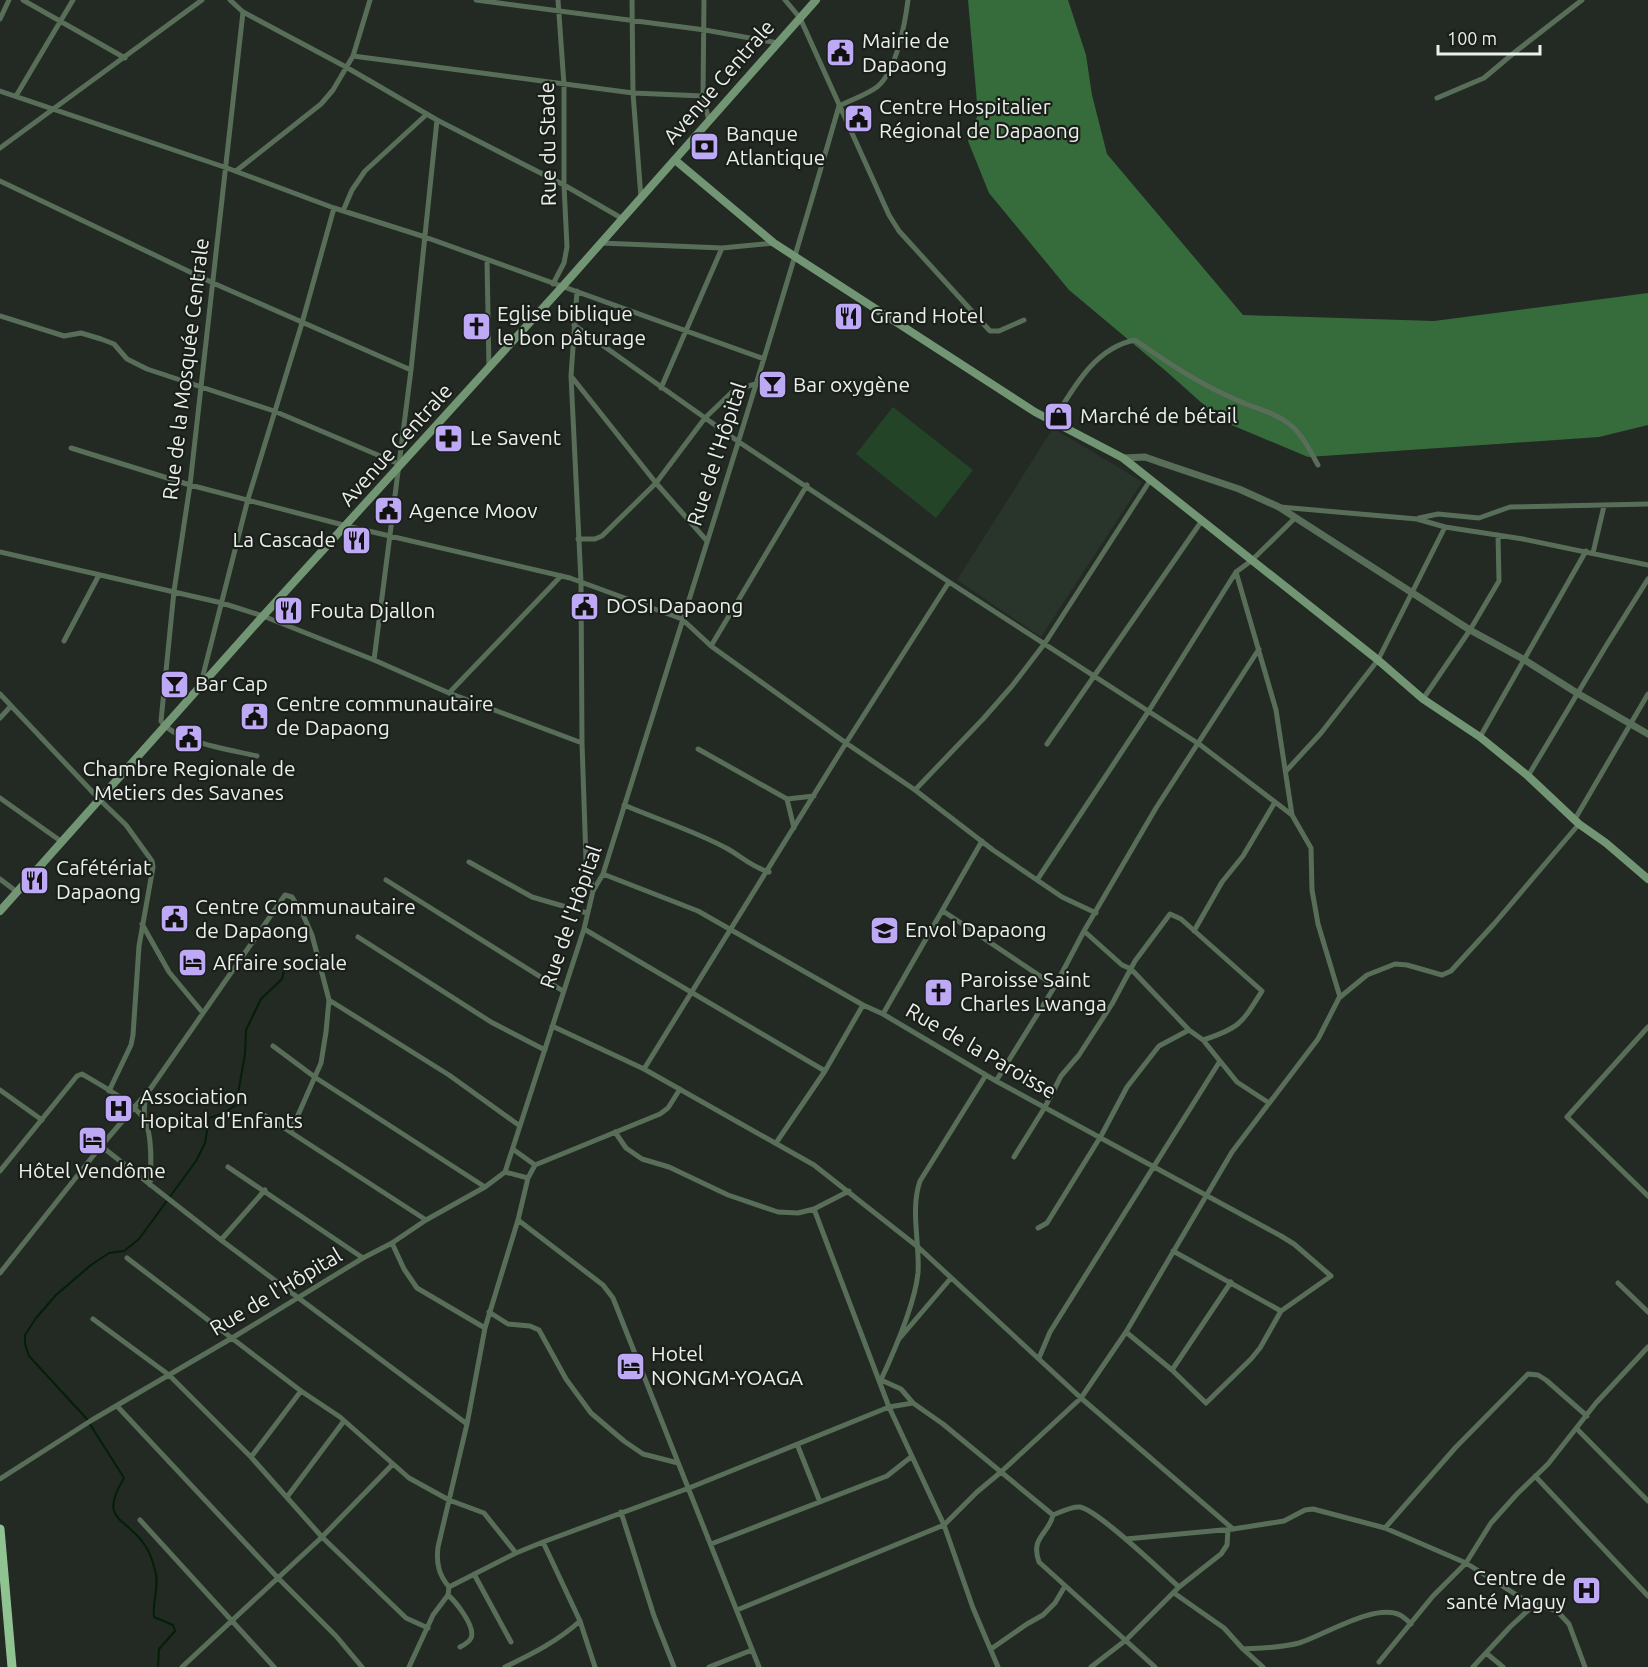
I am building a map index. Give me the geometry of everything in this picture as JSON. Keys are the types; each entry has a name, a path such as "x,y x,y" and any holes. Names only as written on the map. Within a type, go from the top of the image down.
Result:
{"highway":[{"path":"0,1529 12,1667"}],"main road":[{"name":"Avenue Centrale","path":"0,911 263,616 489,369 816,0"},
{"path":"675,160 774,243 1035,412 1123,458 1424,699 1480,737 1648,879"}],"street":[{"path":"0,19 9,0"},
{"path":"23,0 125,58"},
{"path":"16,96 74,0"},
{"path":"0,148 202,0"},
{"path":"230,0 243,12 346,67 437,120 564,185 622,219"},
{"path":"236,171 321,104 333,90 353,56 370,0"},
{"path":"476,0 705,30 778,43"},
{"name":"Rue du Stade","path":"553,284 564,263 567,248 564,185 564,86 558,0"},
{"path":"632,0 633,93 641,198"},
{"path":"704,0 704,96 710,121"},
{"path":"785,0 800,18 889,215 899,231 990,331 999,331 1024,320"},
{"path":"839,106 874,89 888,74 904,25 908,0"},
{"path":"1437,98 1484,78 1582,0"},
{"name":"Rue de la Mosquée Centrale","path":"165,727 161,722 174,591 190,485 243,12"},
{"path":"353,56 564,86 633,93 704,96"},
{"path":"0,91 236,171 334,208 425,237 764,359"},
{"name":"Rue de l'Hôpital","path":"0,1479 89,1422 363,1258 392,1243 426,1220 485,1187 505,1172 584,929 593,891 603,874 739,442 839,106"},
{"path":"343,211 352,190 366,171 427,114"},
{"path":"374,660 411,370 437,120"},
{"path":"0,181 213,283 411,370"},
{"path":"200,689 248,499 302,323 334,208"},
{"path":"601,243 722,248 774,243"},
{"path":"661,388 722,248"},
{"path":"487,260 489,369"},
{"path":"577,291 571,376 581,582 582,743 586,860 593,891"},
{"path":"0,316 63,336 81,333 101,339 115,345 126,358 135,363 200,388 274,411 399,466"},
{"path":"574,325 739,442 1199,744 1292,815 1311,848 1312,890 1317,917 1340,996"},
{"path":"1053,421 1089,367 1121,343 1135,340 1183,374 1287,422 1304,439 1318,465"},
{"path":"571,376 656,483 707,541"},
{"path":"578,539 595,539 602,536 656,483 705,418 732,392 757,383"},
{"path":"71,448 190,485 347,526 561,576 682,619 711,646 915,790 993,850 1062,897 1096,913"},
{"path":"1123,458 1145,457 1231,486 1279,507 1470,630 1648,734"},
{"path":"915,790 983,719 1045,643 1151,479"},
{"path":"711,646 807,485"},
{"path":"1417,519 1438,514 1479,518 1510,507 1648,504"},
{"path":"1593,553 1604,506"},
{"path":"1279,507 1417,519 1445,527 1586,551 1648,565"},
{"path":"1037,880 1148,712 1236,572 1251,561 1295,518"},
{"path":"1047,744 1201,522"},
{"path":"1287,770 1321,733 1378,660 1445,527"},
{"path":"1424,699 1470,630 1499,581 1498,535"},
{"path":"1480,737 1586,551"},
{"path":"0,552 174,591 263,616 374,660 449,693 582,743"},
{"path":"1236,572 1276,710 1287,770 1292,815"},
{"path":"64,641 99,574"},
{"path":"449,693 561,576"},
{"path":"1528,776 1648,579"},
{"path":"644,1069 846,743 949,582"},
{"path":"996,1081 1055,986 1084,931 1156,808 1259,649"},
{"path":"0,694 126,825 152,861 153,867 142,924 133,1009 133,1035 109,1090"},
{"path":"737,1610 944,1525 1081,1398 1126,1332 1232,1152 1318,1038 1340,996 1367,975 1395,964 1442,975 1451,972 1494,924 1577,821 1648,694"},
{"path":"0,718 11,706"},
{"path":"165,727 190,739 257,756"},
{"path":"698,749 787,799 814,796"},
{"path":"0,798 62,842"},
{"path":"787,799 794,828"},
{"path":"1194,931 1222,882 1243,856 1275,802"},
{"path":"624,806 680,827 728,849 755,868 768,872"},
{"path":"883,1014 982,841"},
{"path":"469,862 532,897 587,913"},
{"name":"Rue de la Paroisse","path":"603,874 693,908 863,1005 883,1014 996,1081 1101,1136 1294,1244 1331,1276 1281,1311"},
{"path":"0,879 17,892"},
{"path":"386,880 563,991"},
{"path":"0,1273 101,1146 146,1094 285,895 292,897 312,935 328,1000 323,1054 316,1078 291,1131"},
{"path":"943,911 1055,986"},
{"path":"1014,1157 1061,1076 1079,1055 1131,969 1170,914 1181,918 1262,991 1250,1011 1237,1026 1227,1033 1203,1040"},
{"path":"142,924 169,972 203,1013"},
{"path":"584,929 825,1071"},
{"path":"1084,931 1122,965 1131,969 1189,1030 1203,1040 1237,1082 1269,1103"},
{"path":"358,937 491,1022 545,1050"},
{"path":"328,1000 449,1075 520,1126"},
{"path":"776,1143 825,1071 863,1005"},
{"path":"552,1026 644,1069 776,1143 849,1191 918,1246 1081,1398 1231,1529"},
{"path":"1648,1027 1567,1117 1648,1196"},
{"path":"1038,1228 1047,1223 1101,1136 1127,1087 1159,1046 1189,1030"},
{"path":"273,1046 316,1078 485,1187"},
{"path":"1039,1358 1050,1332 1220,1061"},
{"path":"0,1171 79,1075 82,1074 109,1090 144,1120"},
{"path":"881,1381 897,1341 917,1276 918,1246 915,1202 920,1181 986,1075"},
{"path":"409,1667 437,1608 448,1594 449,1587 441,1577 437,1560 438,1547 467,1424 485,1328 518,1220 528,1178 535,1165 660,1114 668,1108 680,1089"},
{"path":"0,1090 42,1120"},
{"path":"146,1094 144,1120 150,1146 150,1185"},
{"path":"261,1113 426,1220"},
{"path":"615,1132 626,1148 642,1159 669,1167 728,1195 788,1214 814,1209 849,1191"},
{"path":"101,1146 376,1358 467,1424"},
{"path":"513,1150 535,1165"},
{"path":"228,1167 363,1258"},
{"path":"505,1172 528,1178"},
{"path":"221,1240 265,1190"},
{"path":"814,1209 889,1407 944,1525 973,1608 998,1667"},
{"path":"518,1220 611,1293 759,1667"},
{"path":"392,1243 404,1269 417,1288 485,1328"},
{"path":"1126,1332 1172,1370 1206,1403 1260,1348 1281,1311 1173,1251"},
{"path":"127,1258 301,1391 344,1421 408,1478 449,1500 484,1513 516,1553"},
{"path":"897,1341 951,1278"},
{"path":"1172,1370 1231,1282"},
{"path":"1618,1282 1648,1312"},
{"path":"489,1312 508,1324 530,1326 539,1330 566,1379 591,1413 643,1454 678,1463"},
{"path":"93,1319 169,1375 251,1457 322,1537 406,1618 428,1628"},
{"path":"1379,1662 1434,1596 1466,1563 1491,1523 1648,1347"},
{"path":"1385,1528 1456,1447 1528,1374 1538,1375 1546,1380 1587,1416"},
{"path":"881,1381 901,1389 913,1403 943,1424 1053,1515"},
{"path":"251,1457 301,1391"},
{"path":"449,1587 543,1542 689,1488 889,1407 913,1403"},
{"path":"117,1406 278,1578 336,1636 362,1667"},
{"path":"287,1497 344,1421"},
{"path":"1577,1429 1648,1501"},
{"path":"797,1444 820,1502"},
{"path":"711,1544 887,1476 911,1457"},
{"path":"182,1667 322,1537 392,1465"},
{"path":"1535,1476 1648,1596"},
{"path":"1053,1515 1074,1508 1082,1508 1126,1539 1179,1587"},
{"path":"1126,1539 1231,1529 1284,1521 1305,1510 1313,1509 1385,1528 1466,1563 1527,1601 1557,1611 1564,1617 1585,1667"},
{"path":"621,1512 654,1616 675,1667"},
{"path":"1053,1515 1051,1524 1038,1539 1037,1555 1043,1566 1155,1667"},
{"path":"140,1521 274,1667"},
{"path":"1091,1667 1126,1640 1179,1587 1221,1554 1227,1545 1231,1529"},
{"path":"543,1542 580,1621 595,1667"},
{"path":"474,1574 511,1642"},
{"path":"991,1649 1043,1615 1055,1603 1065,1586"},
{"path":"1174,1593 1224,1628 1263,1667"},
{"path":"448,1594 472,1631 472,1637 460,1647"},
{"path":"1473,1667 1510,1627 1536,1604"},
{"path":"1244,1649 1282,1647 1314,1638 1328,1629 1374,1613 1386,1612 1400,1615 1411,1624"},
{"path":"505,1667 565,1635 580,1621"},
{"path":"709,1667 752,1650"},
{"path":"1486,1653 1503,1667"},
{"path":"187,1661 192,1667"}],"shaded area":[{"path":"1053,428 1141,481 1141,484 1041,637 957,580"}],"green space":[{"path":"968,0 1068,0 1086,55 1092,95 1107,154 1243,315 1434,321 1648,293 1648,425 1599,437 1308,457 1222,421 1069,290 989,193 968,141 978,114"},
{"path":"893,407 973,470 936,518 856,454"}],"waterway":[{"path":"158,1667 159,1649 175,1631 173,1625 154,1617 157,1582 151,1557 137,1535 117,1517 114,1510 113,1503 124,1478 86,1418 29,1356 25,1335 56,1295 91,1265 109,1253 124,1251 139,1239 196,1161 205,1143 209,1118 222,1114 236,1105 245,1054 246,1030 261,999 282,979 285,966"}],"place":[{"name":"Mairie de Dapaong","path":"841,53"},
{"name":"Centre Hospitalier Régional de Dapaong","path":"858,119"},
{"name":"Banque Atlantique","path":"705,146"},
{"name":"Grand Hotel","path":"849,316"},
{"name":"Eglise biblique le bon pâturage","path":"476,326"},
{"name":"Bar oxygène","path":"772,385"},
{"name":"Marché de bétail","path":"1059,416"},
{"name":"Le Savent","path":"449,438"},
{"name":"Agence Moov","path":"388,511"},
{"name":"La Cascade","path":"357,540"},
{"name":"DOSI Dapaong","path":"585,606"},
{"name":"Fouta Djallon","path":"289,611"},
{"name":"Bar Cap","path":"174,684"},
{"name":"Centre communautaire de Dapaong","path":"255,716"},
{"name":"Chambre Regionale de Metiers des Savanes","path":"189,738"},
{"name":"Cafétériat Dapaong","path":"35,880"},
{"name":"Centre Communautaire de Dapaong","path":"174,919"},
{"name":"Envol Dapaong","path":"884,930"},
{"name":"Affaire sociale","path":"192,963"},
{"name":"Paroisse Saint Charles Lwanga","path":"939,992"},
{"name":"Association Hopital d'Enfants","path":"119,1109"},
{"name":"Hôtel Vendôme","path":"92,1140"},
{"name":"Hotel NONGM-YOAGA","path":"630,1366"},
{"name":"Centre de santé Maguy","path":"1587,1590"}]}
